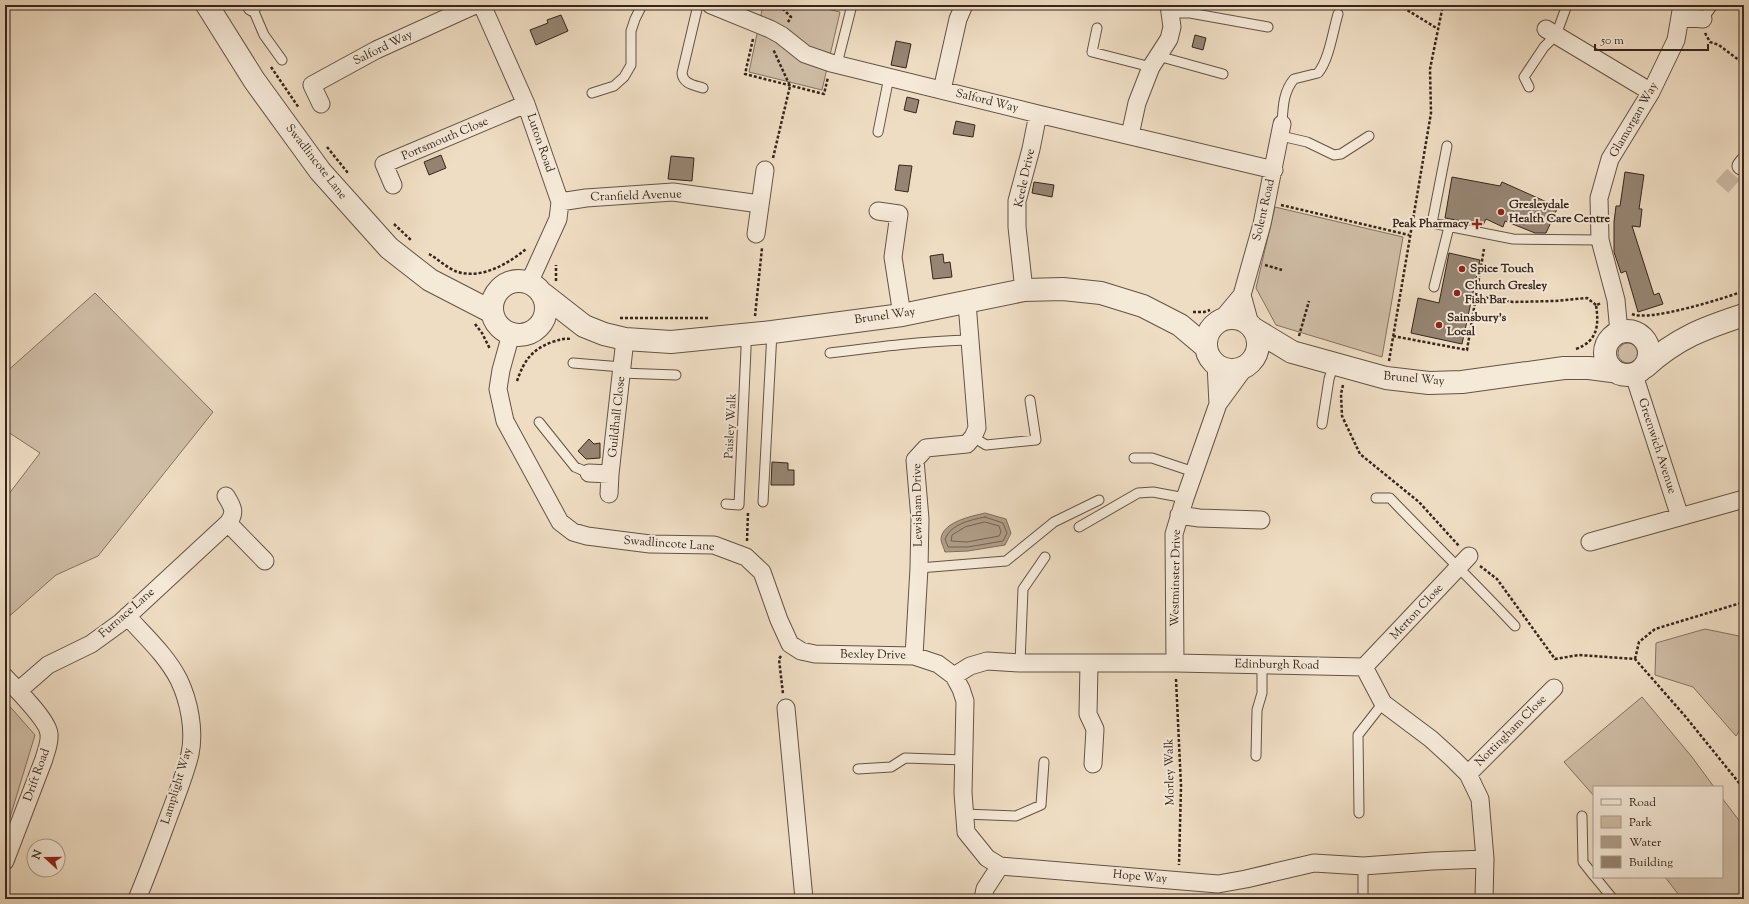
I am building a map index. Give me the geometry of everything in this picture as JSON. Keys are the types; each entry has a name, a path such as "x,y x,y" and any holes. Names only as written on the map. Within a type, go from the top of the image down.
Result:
{"street":[{"name":"Swadlincote Lane","path":"207,5 254,80 320,171 389,248 430,280 450,282 492,312"},
{"name":"Salford Way","path":"321,104 312,85 376,50 475,5"},
{"name":"Luton Road","path":"482,5 526,104 560,202 558,219 536,289"},
{"name":"Salford Way","path":"712,5 781,36 805,54 834,63 1038,114 1274,170"},
{"path":"942,90 958,19 964,5"},
{"path":"1130,135 1137,103 1155,61 1168,39 1172,27 1170,9"},
{"path":"1681,11 1704,25"},
{"name":"Glamorgan Way","path":"1620,335 1616,300 1600,240 1599,198 1610,160 1651,92 1676,40 1681,11"},
{"path":"1551,32 1651,92"},
{"name":"Portsmouth Close","path":"393,185 384,164 526,104"},
{"name":"Keele Drive","path":"1024,290 1017,227 1017,201 1038,114"},
{"name":"Solent Road","path":"1219,321 1242,295 1267,202 1282,130"},
{"path":"756,234 765,170"},
{"name":"Cranfield Avenue","path":"560,202 586,198 673,192 760,204"},
{"path":"878,211 899,214 893,256 902,315"},
{"path":"450,282 504,286 518,281 536,289 546,302 546,310 544,319 538,328 533,332 524,335 511,334 500,328 494,320 492,304 495,297 504,286"},
{"name":"Brunel Way","path":"536,289 584,326 604,334 625,339 671,342 750,327 772,332 902,315 967,303 1024,290 1063,289 1101,293 1143,306 1180,325 1211,356"},
{"path":"1242,295 1252,326 1258,337 1259,346 1256,354 1248,364 1236,370 1228,370 1211,356 1207,338 1210,330 1219,321 1237,318 1252,326"},
{"path":"967,303 977,428 973,437"},
{"path":"1718,324 1683,332 1620,335 1605,350 1605,357 1612,371 1619,375 1626,376 1640,371 1659,354 1685,337 1744,315"},
{"name":"Brunel Way","path":"1180,325 1219,321"},
{"name":"Brunel Way","path":"538,328 584,326"},
{"name":"Brunel Way","path":"1252,326 1298,340 1340,365 1388,365 1429,383 1462,382 1566,360 1587,359 1620,335"},
{"name":"Swadlincote Lane","path":"511,334 501,370 498,389 505,421 560,522 573,532 586,536 650,544 714,545 746,557 762,572 779,620 790,644"},
{"path":"1620,335 1640,335 1648,346 1650,353 1640,371"},
{"name":"Guildhall Close","path":"609,494 625,339"},
{"name":"Brunel Way","path":"1248,364 1298,340"},
{"name":"Westminster Drive","path":"1211,356 1218,404"},
{"name":"Brunel Way","path":"1566,360 1589,368 1612,371"},
{"name":"Westminster Drive","path":"1175,664 1174,534 1179,515 1218,404 1248,364"},
{"name":"Greenwich Avenue","path":"1640,371 1680,517"},
{"name":"Lewisham Drive","path":"914,656 920,519 915,460 926,448 967,444 973,437"},
{"path":"589,473 610,474"},
{"path":"226,496 234,511 228,523 265,560"},
{"path":"1590,542 1744,499"},
{"path":"1179,515 1199,518 1261,520"},
{"name":"Furnace Lane","path":"18,691 48,665 91,644 127,616 228,523"},
{"name":"Merton Close","path":"1364,667 1464,561"},
{"name":"Lamplight Way","path":"127,616 155,647 178,678 185,695 190,716 191,736 190,753 137,899"},
{"name":"Bexley Drive","path":"790,644 801,651 815,654 914,656 938,664 954,676"},
{"name":"Edinburgh Road","path":"954,676 970,666 987,661 1020,663 1364,667"},
{"path":"1089,664 1088,714 1095,729 1093,764"},
{"path":"1364,667 1383,703 1431,739 1468,774 1480,799 1485,859 1484,899"},
{"path":"954,676 965,701 964,814 966,832 987,858 1000,866 985,889 983,899"},
{"name":"Drift Road","path":"5,677 44,722 50,735 49,744 44,759 5,861"},
{"name":"Nottingham Close","path":"1468,774 1554,688"},
{"path":"786,708 804,899"},
{"name":"Hope Way","path":"1000,866 1218,884 1314,863 1363,866 1485,859"}],"lane":[{"path":"592,93 614,86 624,77 631,65 631,31 642,5"},
{"path":"698,5 682,74 683,79 686,82 703,88"},
{"path":"834,63 852,5"},
{"path":"1529,87 1524,77 1544,47 1567,5"},
{"path":"1704,25 1713,5"},
{"path":"252,6 264,34 282,60"},
{"path":"1170,9 1268,27"},
{"path":"1338,14 1321,70 1318,73 1294,79 1287,89 1283,109 1282,130 1334,155 1341,154 1369,136"},
{"path":"1097,28 1092,52 1155,61 1224,74"},
{"path":"878,132 889,77"},
{"path":"1447,146 1432,223 1512,239 1600,240"},
{"path":"1434,287 1449,226"},
{"name":"Paisley Walk","path":"726,504 739,505 746,349 750,327"},
{"path":"763,502 772,332"},
{"path":"830,353 940,340 970,340"},
{"path":"573,363 622,370 676,375"},
{"path":"1322,424 1329,379 1340,365"},
{"path":"973,437 986,445 1036,440 1030,400"},
{"path":"539,422 575,467 589,473"},
{"path":"1134,458 1152,458 1194,472"},
{"path":"1079,527 1138,493 1153,492 1185,498"},
{"path":"1376,498 1390,498 1440,551 1464,561 1515,626"},
{"path":"919,568 1006,561 1054,522 1100,500"},
{"path":"1020,663 1023,589 1045,558"},
{"path":"1256,756 1257,710 1262,693 1262,665"},
{"path":"1359,813 1358,735 1383,703"},
{"path":"858,769 891,767 905,758 964,760"},
{"path":"964,814 1016,816 1041,806 1044,762"},
{"path":"1582,816 1583,862 1593,874"},
{"path":"1363,866 1363,899"},
{"path":"1597,878 1613,899"}],"path":[{"path":"1399,5 1438,29"},
{"path":"1388,365 1431,113 1430,69 1443,5"},
{"path":"756,24 745,74 824,94 834,63"},
{"path":"1704,25 1710,42 1718,45 1744,64"},
{"path":"765,170 773,158 790,86 773,50 781,36"},
{"path":"1267,202 1409,235"},
{"path":"750,327 762,245 756,234"},
{"path":"1393,336 1467,350 1484,249"},
{"path":"1476,296 1513,302 1556,301 1587,298 1596,304 1621,299 1625,307 1634,315 1646,316 1715,302 1744,291"},
{"path":"1298,340 1309,301"},
{"path":"1566,360 1584,346 1594,335 1598,322 1596,304"},
{"path":"473,322 482,333 493,354"},
{"path":"498,389 515,384 523,365 539,347 564,338 581,340 584,326"},
{"path":"1340,365 1342,416 1360,454 1419,502 1464,561 1497,579 1555,659 1579,655 1635,659 1686,716 1744,790"},
{"path":"1635,659 1639,642 1655,630 1744,602"},
{"path":"786,708 782,689 779,659 790,644"},
{"name":"Morley Walk","path":"1175,664 1180,786 1178,880"}],"green space":[{"path":"763,5 811,5 840,12 822,90 749,72"},
{"path":"1275,207 1403,237 1382,357 1276,325 1256,288"},
{"path":"95,293 213,412 98,556 56,575 5,620 5,499 40,453 5,430 5,373"},
{"path":"1628,343 1635,346 1638,353 1635,360 1628,363 1621,360 1618,353 1621,346"},
{"path":"1705,629 1744,637 1744,723 1736,736 1693,687 1655,675 1656,643"},
{"path":"1642,697 1692,757 1713,786 1593,786 1593,795 1564,762"},
{"path":"5,701 35,735 5,834"},
{"path":"1723,799 1744,827 1744,899 1682,899 1666,878 1723,878"}],"water":[{"path":"985,513 1006,519 1011,533 1005,545 968,551 945,552 941,539 946,528 958,521"}],"building":[{"path":"561,15 568,31 536,45 530,30 548,23 547,20"},
{"path":"1195,35 1206,38 1203,50 1192,47"},
{"path":"896,41 911,44 906,68 891,65"},
{"path":"907,97 919,100 916,113 904,110"},
{"path":"956,121 975,125 973,137 953,134"},
{"path":"441,155 446,168 429,175 424,162"},
{"path":"671,156 694,158 692,181 668,179"},
{"path":"899,165 912,166 908,192 895,190"},
{"path":"1625,172 1644,175 1639,209 1642,209 1640,227 1632,226 1654,295 1659,293 1663,304 1638,312 1626,271 1621,273 1614,252 1614,222 1616,206 1620,206"},
{"name":"Gresleydale Health Care Centre","path":"1452,177 1500,186 1502,182 1558,207 1546,233 1535,233 1505,221 1503,227 1486,219 1483,225 1445,218"},
{"path":"1034,182 1054,185 1052,197 1032,193"},
{"path":"1449,253 1480,260 1462,344 1411,333 1418,298 1439,303"},
{"path":"943,254 944,263 950,262 952,277 933,279 930,256"},
{"path":"589,439 594,444 600,443 600,458 586,459 578,451"},
{"path":"772,462 788,463 788,470 794,470 794,485 771,485"}],"tunnel":[{"path":"1722,187 1741,166"}],"place":[{"name":"Gresleydale Health Care Centre","path":"1501,212"},
{"name":"Peak Pharmacy","path":"1477,224"},
{"name":"Spice Touch","path":"1462,269"},
{"name":"Church Gresley Fish Bar","path":"1457,293"},
{"name":"Sainsbury's Local","path":"1439,325"}]}
